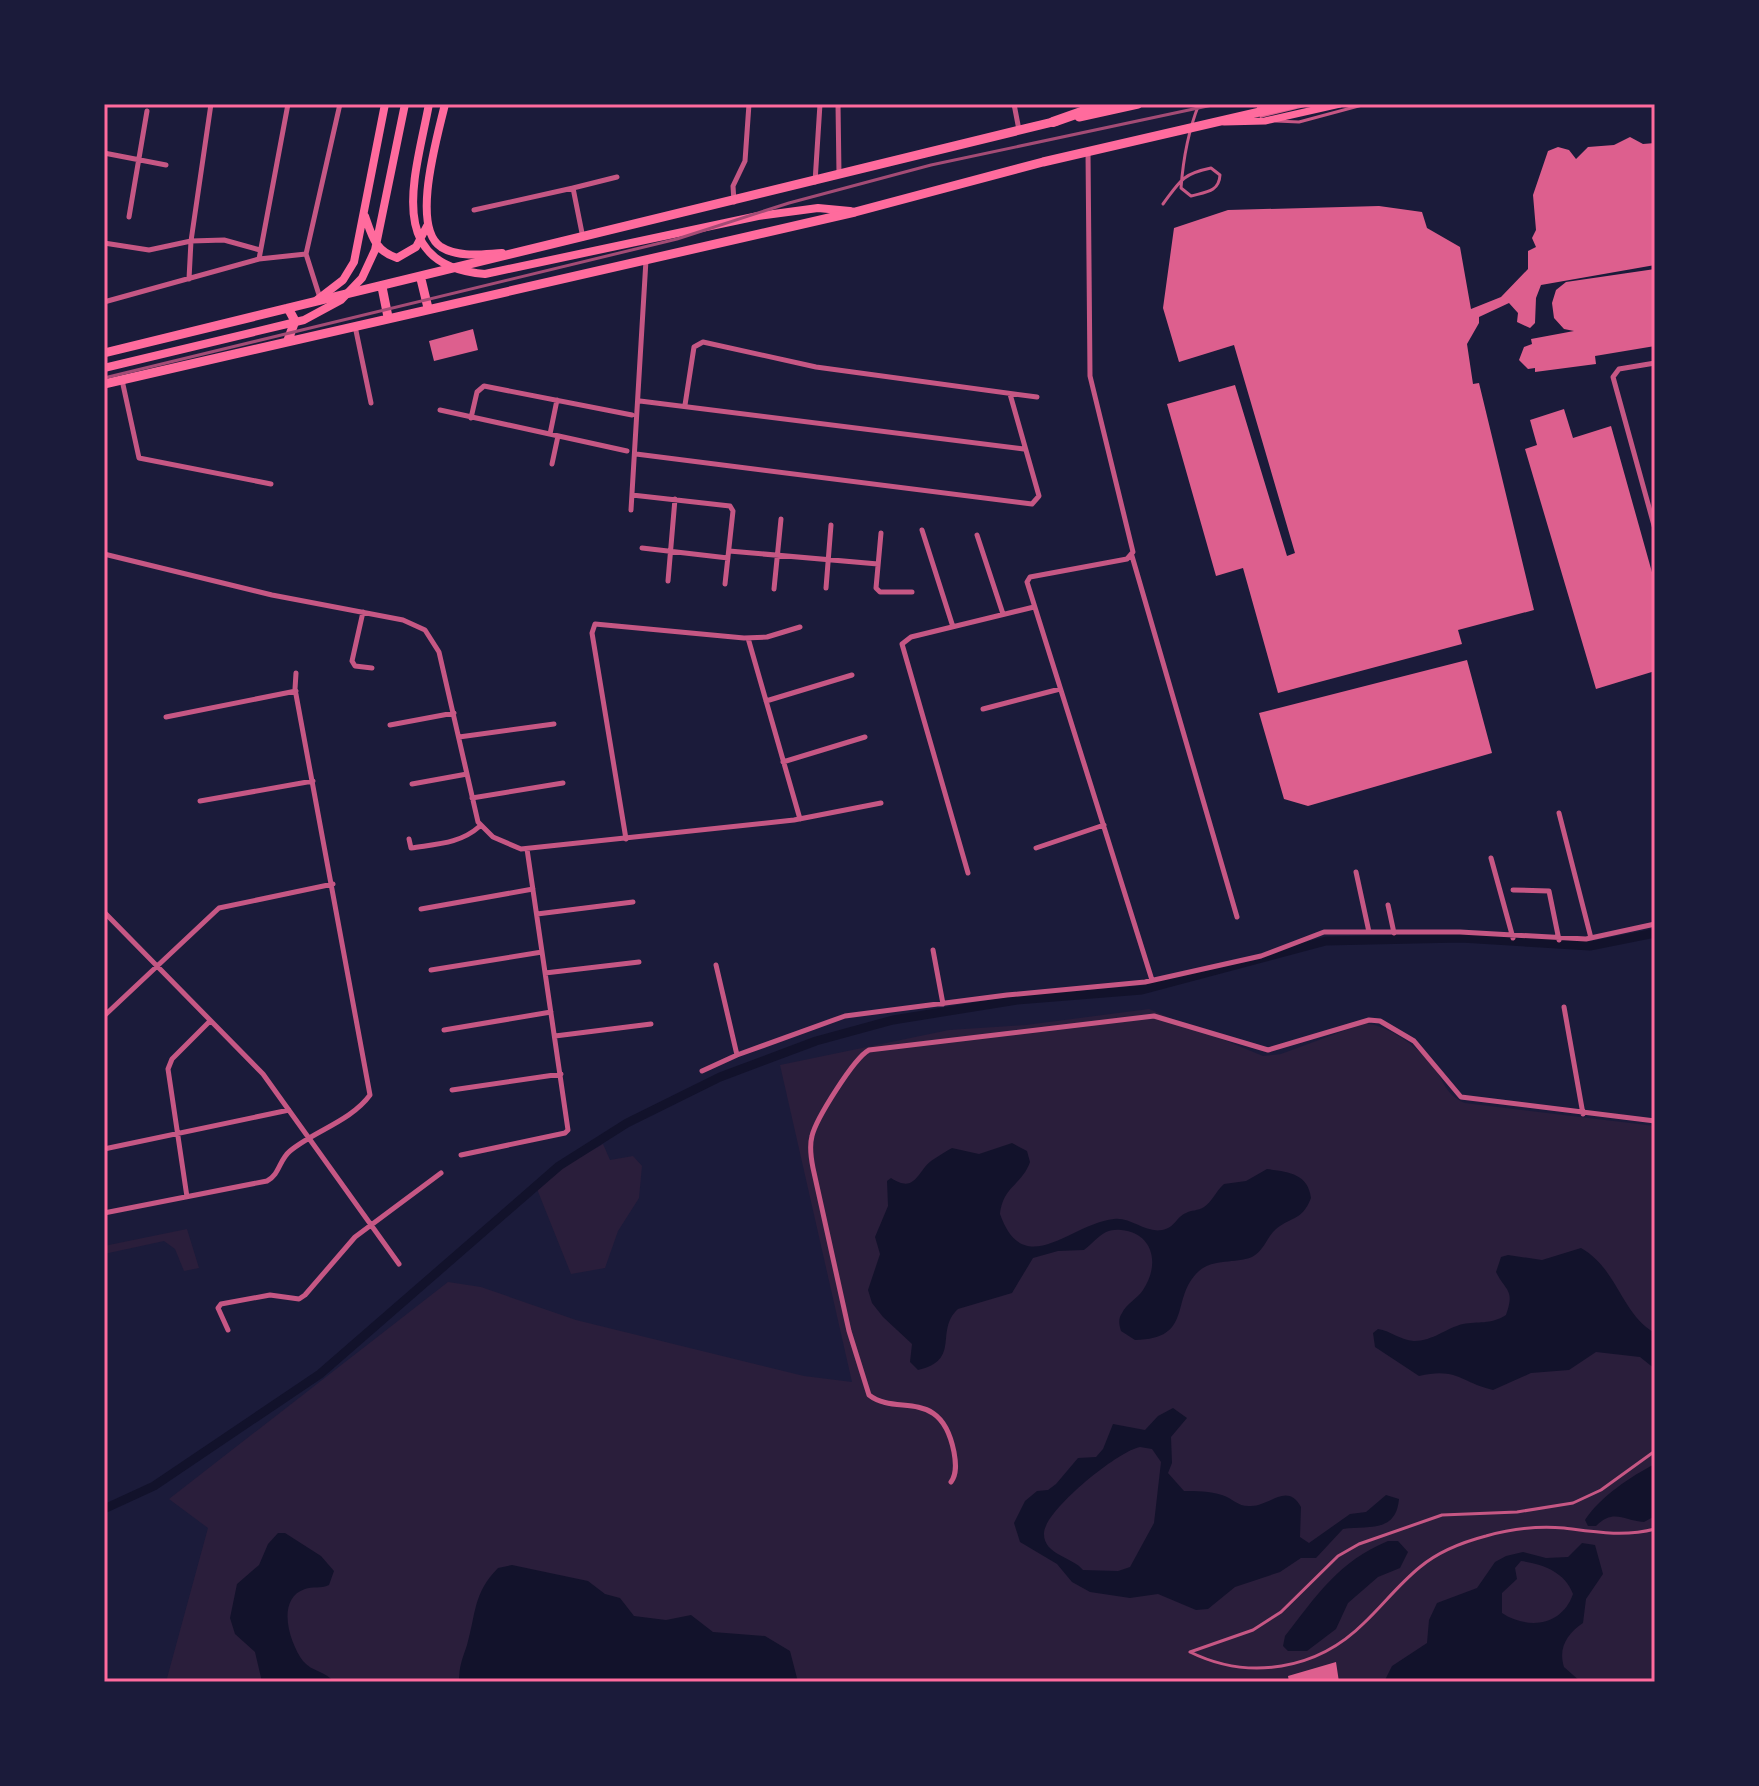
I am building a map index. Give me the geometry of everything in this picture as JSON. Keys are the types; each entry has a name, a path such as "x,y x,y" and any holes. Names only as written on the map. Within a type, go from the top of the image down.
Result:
{"highway":[{"path":"1053,122 1104,104"},
{"path":"104,353 734,203 1053,122 1138,104"},
{"path":"104,384 855,212 1088,151 1294,104"},
{"path":"421,279 428,308"},
{"path":"382,287 388,317"},
{"path":"288,308 295,321 288,340"}],"main road":[{"path":"316,301 349,271 365,214 385,104"},
{"path":"104,368 304,320 330,309 352,290 370,265 375,250 405,104"},
{"path":"429,104 412,198 414,221 418,241 431,256 456,272 485,274 796,210 855,212"},
{"path":"445,104 428,189 428,226 439,246 463,254 527,252"},
{"path":"1219,122 1265,121 1340,104"},
{"path":"365,214 374,241 384,254 397,258 416,247 428,226"}],"street":[{"path":"189,279 191,241 211,104"},
{"path":"259,259 288,104"},
{"path":"316,301 306,254 340,104"},
{"path":"734,203 733,186 745,161 749,104"},
{"path":"815,183 820,104"},
{"path":"838,104 839,177"},
{"path":"1014,104 1019,131"},
{"path":"129,217 147,111"},
{"path":"1088,151 1090,376 1132,556 1237,917"},
{"path":"104,153 166,165"},
{"path":"474,210 617,177"},
{"path":"573,188 584,239"},
{"path":"104,243 149,250 191,241 224,240 260,250"},
{"path":"104,302 259,259 306,254"},
{"path":"631,510 640,401 646,260"},
{"path":"354,325 371,403"},
{"path":"685,405 694,347 703,342 816,367 1037,397"},
{"path":"1655,363 1619,369 1613,377 1655,529"},
{"path":"122,379 139,458 271,484"},
{"path":"471,418 477,392 484,386 632,415"},
{"path":"636,454 1032,504 1039,496 1010,394"},
{"path":"550,434 557,400"},
{"path":"640,401 1024,449"},
{"path":"440,410 627,451"},
{"path":"552,464 558,436"},
{"path":"632,495 730,506 733,511 725,584"},
{"path":"668,581 675,499"},
{"path":"774,589 781,519"},
{"path":"826,588 831,525"},
{"path":"922,530 953,627"},
{"path":"881,533 878,591 912,592"},
{"path":"977,535 1003,615"},
{"path":"642,548 878,564"},
{"path":"104,554 272,595 417,624 431,635 439,652 480,826 493,837 527,849 800,819 881,803"},
{"path":"1132,556 1030,577 1027,582 1152,980"},
{"path":"968,873 902,644 911,637 1034,607"},
{"path":"363,612 352,661 355,666 372,668"},
{"path":"626,839 593,627 599,622 748,638 767,637 800,627"},
{"path":"748,638 800,819"},
{"path":"104,1213 267,1181 275,1177 286,1155 363,1103 371,1090 296,691 296,673"},
{"path":"766,701 852,675"},
{"path":"983,709 1060,689"},
{"path":"166,717 296,691"},
{"path":"390,725 454,713"},
{"path":"459,737 554,724"},
{"path":"783,762 865,737"},
{"path":"412,784 467,774"},
{"path":"200,801 313,781"},
{"path":"472,798 563,783"},
{"path":"1559,813 1591,938"},
{"path":"1036,848 1104,825"},
{"path":"409,839 411,848 449,842 467,837 480,826"},
{"path":"461,1155 565,1133 568,1125 527,849"},
{"path":"1491,858 1513,938"},
{"path":"1356,872 1369,932"},
{"path":"104,1016 219,908 333,884"},
{"path":"421,909 533,889"},
{"path":"1513,890 1549,891 1559,940"},
{"path":"537,914 633,902"},
{"path":"1388,905 1394,933"},
{"path":"104,912 263,1074 399,1264"},
{"path":"702,1071 845,1016 1152,980 1261,956 1324,932 1460,932 1559,940 1591,938 1655,924"},
{"path":"933,950 943,1004"},
{"path":"431,970 542,952"},
{"path":"545,973 639,962"},
{"path":"716,965 737,1055"},
{"path":"1564,1007 1583,1114"},
{"path":"444,1030 551,1012"},
{"path":"951,1482 955,1476 955,1457 939,1419 917,1405 876,1401 869,1395 849,1331 813,1168 812,1135 859,1056 869,1050 1154,1016 1268,1050 1369,1020 1380,1021 1414,1041 1461,1097 1655,1121"},
{"path":"187,1197 167,1079 169,1063 210,1021"},
{"path":"555,1036 651,1024"},
{"path":"452,1090 561,1074"},
{"path":"104,1149 289,1110"},
{"path":"228,1330 218,1308 221,1304 270,1295 299,1299 310,1291 369,1225 441,1173"}],"lane":[{"path":"1163,204 1185,175 1211,168 1217,170 1220,184 1215,189 1191,196 1181,188 1199,104"},
{"path":"1265,121 1299,122 1366,104"},
{"path":"1655,1451 1601,1490 1573,1503 1517,1512 1442,1515 1359,1544 1338,1556 1281,1612 1229,1641 1190,1652 1207,1660 1244,1668 1290,1666 1328,1651 1345,1640 1423,1564 1463,1543 1514,1530 1563,1528 1618,1534 1655,1529"}],"shaded area":[{"path":"1149,1009 1263,1056 1281,1054 1365,1023 1375,1025 1415,1047 1431,1063 1451,1094 1465,1103 1655,1126 1655,1682 166,1682 208,1528 169,1499 448,1282 481,1287 576,1320 804,1376 852,1382 780,1065 949,1030 1026,1025"},
{"path":"1012,1143 1027,1151 1030,1162 1005,1197 1000,1214 1010,1234 1022,1244 1035,1247 1114,1219 1150,1229 1166,1229 1188,1212 1207,1205 1224,1184 1246,1181 1267,1169 1296,1175 1306,1183 1311,1198 1304,1211 1276,1229 1252,1257 1211,1264 1199,1271 1190,1282 1174,1325 1166,1333 1135,1340 1121,1331 1121,1315 1143,1290 1152,1261 1151,1252 1141,1237 1132,1232 1115,1230 1101,1236 1084,1250 1058,1251 1033,1258 1012,1293 958,1309 948,1326 944,1352 931,1365 918,1370 910,1362 912,1344 883,1317 872,1303 868,1290 880,1254 875,1237 888,1206 887,1181 891,1178 906,1184 912,1182 928,1163 952,1148 979,1154"},
{"path":"603,1144 610,1160 633,1156 642,1166 639,1198 618,1231 605,1268 571,1274 537,1189 563,1167"},
{"path":"187,1229 199,1268 184,1271 175,1249 164,1241 104,1254 104,1246"},
{"path":"1581,1248 1603,1267 1634,1315 1655,1333 1655,1369 1640,1357 1596,1352 1569,1370 1531,1373 1493,1390 1443,1373 1419,1376 1375,1347 1373,1333 1378,1329 1414,1341 1433,1337 1463,1324 1500,1318 1506,1315 1510,1300 1496,1272 1501,1257 1508,1255 1542,1260"},
{"path":"1173,1408 1187,1418 1171,1437 1172,1463 1168,1473 1184,1491 1217,1494 1247,1506 1290,1496 1301,1507 1300,1537 1309,1543 1350,1514 1366,1512 1386,1495 1399,1499 1397,1510 1392,1518 1379,1526 1343,1529 1316,1558 1301,1558 1280,1572 1235,1587 1208,1609 1196,1610 1158,1594 1130,1598 1090,1592 1072,1582 1057,1564 1020,1542 1014,1523 1025,1501 1037,1491 1048,1490 1056,1484 1078,1458 1096,1457 1103,1449 1113,1424 1145,1430 1158,1416","holes":["1140,1447 1152,1449 1161,1462 1154,1523 1130,1567 1118,1571 1083,1570 1048,1546 1044,1533 1048,1523 1056,1510 1084,1483 1130,1451"]},
{"path":"1655,1464 1655,1516 1644,1522 1614,1517 1596,1526 1588,1526 1585,1520 1607,1495"},
{"path":"278,1533 285,1533 321,1556 334,1571 329,1585 308,1588 296,1594 290,1602 288,1622 303,1661 334,1682 262,1682 255,1652 235,1634 230,1618 237,1584 259,1565 268,1544"},
{"path":"1388,1541 1398,1541 1408,1552 1400,1568 1378,1577 1348,1603 1336,1629 1307,1651 1288,1651 1283,1646 1285,1636 1330,1581 1356,1559"},
{"path":"1582,1543 1595,1545 1603,1574 1586,1599 1583,1623 1568,1637 1563,1648 1564,1667 1581,1682 1384,1682 1392,1666 1427,1643 1429,1620 1437,1603 1477,1588 1495,1562 1523,1552 1546,1558 1568,1557","holes":["1521,1561 1559,1575 1573,1594 1568,1605 1553,1619 1523,1622 1502,1613 1502,1593 1517,1579 1515,1568"]},
{"path":"512,1565 588,1581 605,1594 620,1598 634,1616 666,1620 691,1615 713,1632 765,1636 790,1651 798,1682 459,1682 476,1604 484,1586 498,1568"}],"building":[{"path":"1256,104 1313,104 1313,105 1260,118"},
{"path":"1630,137 1643,144 1655,143 1655,265 1541,285 1536,298 1535,323 1530,328 1517,322 1518,313 1509,303 1479,317 1479,323 1467,344 1473,384 1479,383 1534,610 1458,630 1462,644 1278,693 1243,568 1216,576 1167,404 1235,385 1287,556 1295,553 1234,345 1179,362 1163,308 1174,228 1228,210 1379,206 1422,212 1427,228 1460,247 1471,309 1501,297 1528,269 1528,251 1536,247 1532,238 1536,230 1533,195 1548,151 1558,147 1569,150 1576,159 1588,147 1614,145"},
{"path":"1655,269 1655,346 1595,356 1596,364 1535,372 1535,368 1528,369 1519,360 1524,347 1532,344 1531,339 1574,331 1564,329 1554,318 1552,303 1556,290 1566,282"},
{"path":"473,329 478,350 434,361 429,341"},
{"path":"1564,409 1573,438 1611,426 1655,583 1655,671 1596,689 1525,449 1537,445 1530,420"},
{"path":"1467,660 1492,753 1308,806 1284,799 1259,713"},
{"path":"1336,1662 1339,1682 1289,1682 1288,1676"}],"waterway":[{"path":"104,1509 154,1486 320,1374 559,1166 627,1123 720,1077 816,1041 893,1020 1017,1000 1142,990 1326,941 1461,938 1590,946 1655,933"}],"railway":[{"path":"104,378 677,239 789,203 931,165 1217,104"}]}
